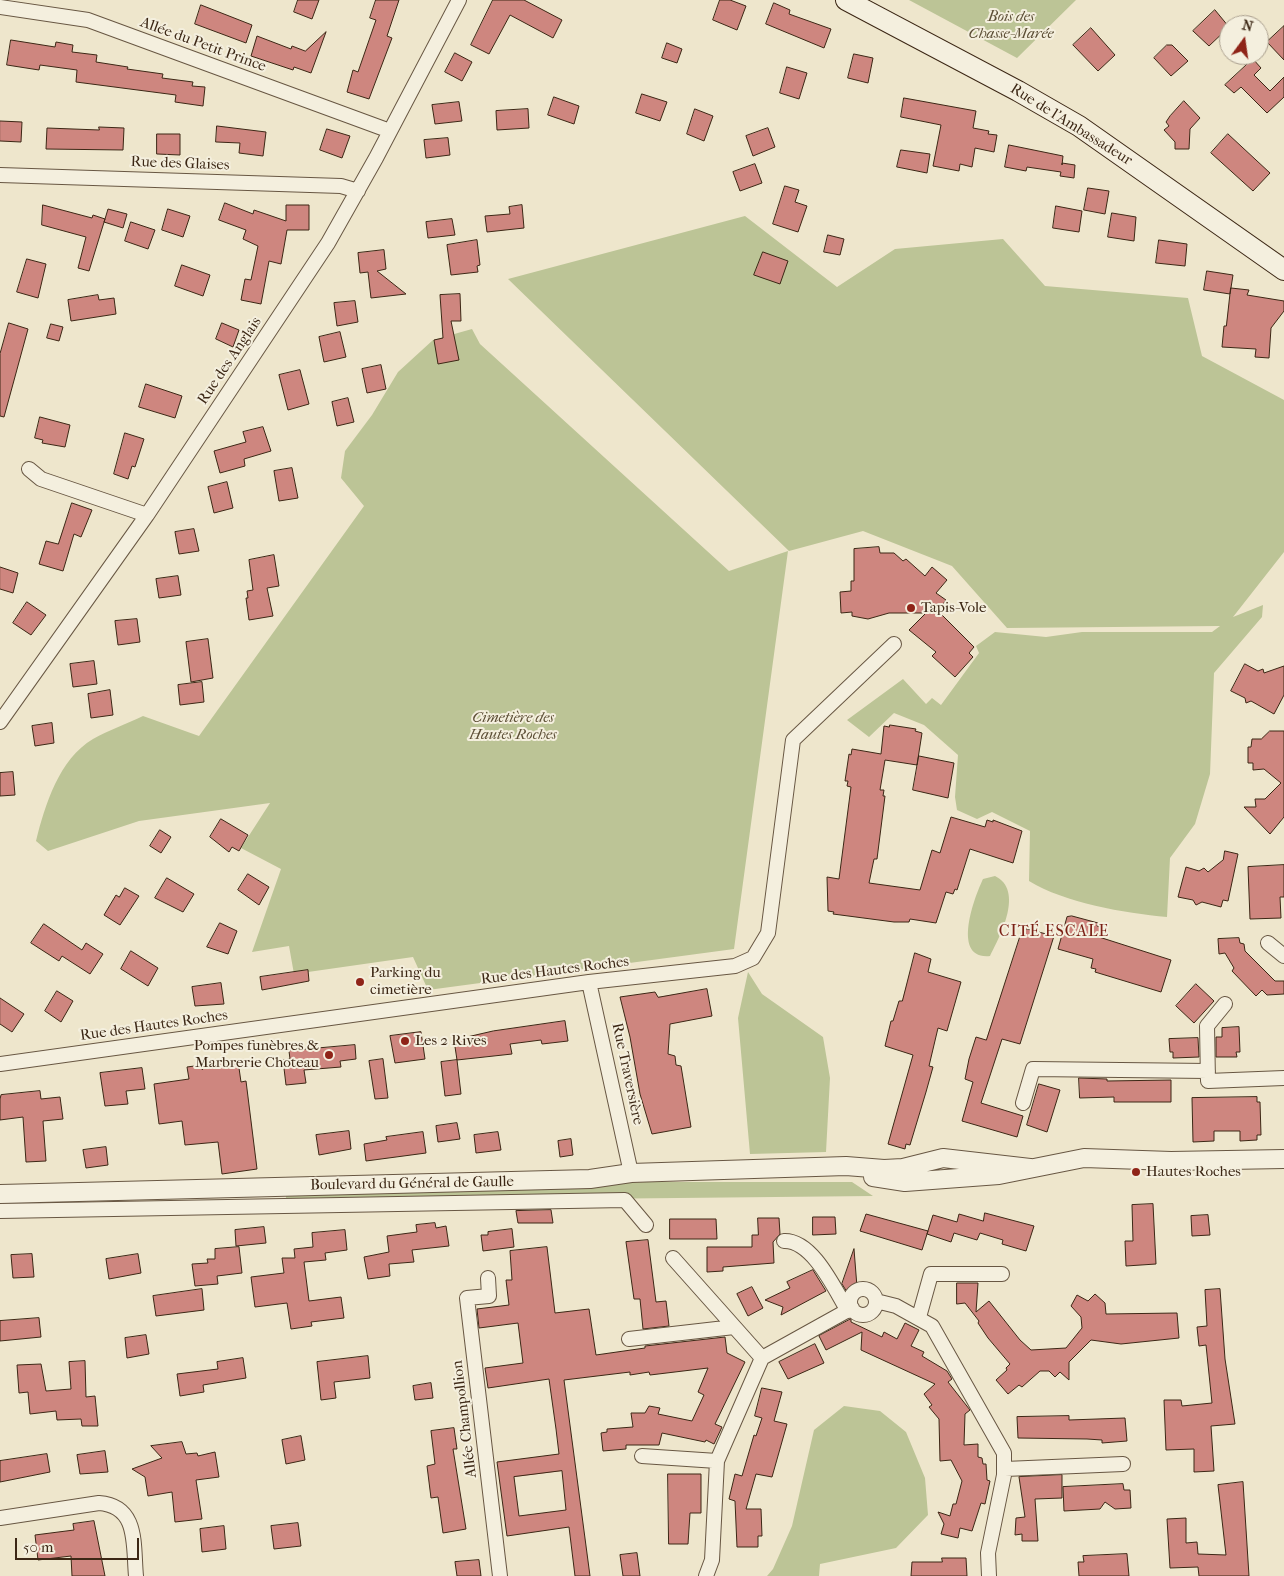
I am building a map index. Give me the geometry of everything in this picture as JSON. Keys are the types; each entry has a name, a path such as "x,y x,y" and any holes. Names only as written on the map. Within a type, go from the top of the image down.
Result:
{"main road":[{"name":"Rue de l'Ambassadeur","path":"846,0 1018,91 1079,126 1284,270"}],"street":[{"name":"Rue des Anglais","path":"0,722 147,515 328,243 358,191 459,0"},
{"name":"Allée du Petit Prince","path":"0,7 88,20 390,131"},
{"name":"Rue des Glaises","path":"0,175 341,186 358,191"},
{"path":"29,469 41,479 147,515"},
{"name":"Rue des Hautes Roches","path":"0,1064 589,982 735,966 754,958 768,933 793,740 894,644"},
{"path":"1268,943 1284,956"},
{"name":"Rue Traversière","path":"589,982 631,1173"},
{"path":"1225,1004 1207,1026 1208,1081 1284,1078"},
{"path":"1023,1103 1033,1069 1208,1071"},
{"name":"Boulevard du Général de Gaulle","path":"0,1194 590,1179 631,1173 903,1168 943,1158 1030,1168 1084,1158 1171,1161 1284,1159"},
{"name":"Boulevard du Général de Gaulle","path":"0,1211 624,1200 646,1225"},
{"path":"784,1241 789,1241 812,1255 850,1310"},
{"path":"673,1258 762,1358"},
{"path":"919,1317 931,1274 1002,1274"},
{"name":"Allée Champollion","path":"488,1278 489,1296 467,1298 500,1576"},
{"path":"850,1310 852,1296 858,1290 870,1291 876,1301 896,1306 919,1317 932,1326 1004,1453 1005,1469 988,1553 989,1576"},
{"path":"706,1576 712,1560 717,1461 762,1358 850,1310"},
{"path":"629,1339 734,1327"},
{"path":"642,1456 717,1461"},
{"path":"1005,1469 1123,1464"},
{"path":"0,1518 99,1502 114,1504 126,1514 130,1525 136,1576"}],"green space":[{"name":"Bois des Chasse-Marée","path":"909,0 1076,0 1017,58"},
{"path":"745,216 837,287 895,249 1003,239 1045,286 1188,298 1202,356 1284,400 1284,552 1233,617 1263,605 1262,617 1214,673 1210,774 1195,824 1170,858 1167,917 1095,906 1044,889 1029,881 1030,831 992,812 977,819 957,810 955,797 958,755 924,725 894,713 869,737 847,720 903,679 926,704 932,698 941,705 979,653 976,646 995,632 1046,637 1082,632 1212,632 1220,626 1007,628 952,566 863,531 789,551 508,279"},
{"name":"Cimetière des Hautes Roches","path":"472,329 480,344 729,571 788,551 734,949 428,990 413,957 294,974 289,946 252,952 281,869 241,848 270,803 139,821 48,851 36,841 49,798 62,771 71,758 93,739 143,716 199,736 364,506 341,478 345,451 372,415 398,372 433,340"},
{"path":"995,876 1004,883 1008,891 1008,913 990,956 978,955 971,948 968,938 968,926 983,879"},
{"path":"748,972 762,994 823,1037 830,1078 826,1152 750,1154 738,1018"},
{"path":"646,1182 852,1182 873,1196 286,1202 288,1193"},
{"path":"844,1406 880,1411 906,1432 925,1478 928,1515 896,1548 820,1564 819,1576 767,1576 773,1569 792,1526 814,1430"}],"building":[{"path":"298,0 319,0 312,19 294,12"},
{"path":"376,0 399,0 387,36 392,38 369,99 347,92 353,70 358,72 376,20 370,18"},
{"path":"493,0 524,0 562,20 553,38 510,15 489,54 471,45"},
{"path":"720,0 730,0 746,6 737,30 713,20"},
{"path":"774,3 790,10 789,14 831,29 824,48 766,24"},
{"path":"201,5 252,25 246,43 195,24"},
{"path":"1215,10 1219,15 1219,36 1209,46 1193,31"},
{"path":"1284,26 1284,60 1269,44 1269,40"},
{"path":"1091,28 1115,55 1098,71 1073,45"},
{"path":"326,32 311,73 294,67 293,70 251,56 257,36 291,49 292,46 305,51"},
{"path":"11,40 55,47 56,42 73,45 72,52 97,55 96,62 163,74 162,78 193,82 192,86 205,87 203,106 175,102 176,95 76,82 77,70 40,65 39,70 7,65"},
{"path":"667,43 682,49 677,63 662,58"},
{"path":"1167,45 1172,45 1188,61 1171,76 1154,58"},
{"path":"455,53 472,62 462,81 445,72"},
{"path":"854,54 873,58 868,83 848,78"},
{"path":"1247,65 1258,65 1261,68 1254,75 1270,91 1284,77 1284,97 1267,113 1241,87 1234,93 1225,85"},
{"path":"787,67 807,73 799,99 780,93"},
{"path":"642,94 667,102 660,121 636,113"},
{"path":"554,97 579,106 574,124 548,115"},
{"path":"904,98 976,111 973,128 989,131 988,134 997,135 994,152 975,148 972,167 960,164 959,171 933,166 941,125 901,117"},
{"path":"1184,101 1200,118 1190,129 1189,149 1175,149 1175,142 1164,130 1169,126 1166,122 1170,116"},
{"path":"459,102 462,121 435,124 432,105"},
{"path":"528,109 529,128 497,130 496,111"},
{"path":"695,109 713,116 704,141 687,134"},
{"path":"0,121 22,122 21,142 0,141"},
{"path":"217,126 266,132 263,156 239,153 240,143 216,142"},
{"path":"99,127 124,128 123,150 46,149 47,128 99,130"},
{"path":"768,128 775,147 753,156 746,136"},
{"path":"327,129 350,136 342,158 320,150"},
{"path":"157,134 180,134 180,155 157,154"},
{"path":"1228,134 1270,173 1253,191 1211,153"},
{"path":"448,138 450,155 426,158 424,140"},
{"path":"1009,145 1063,156 1062,163 1075,165 1074,178 1060,176 1061,172 1027,167 1026,171 1005,167"},
{"path":"901,150 930,154 927,173 897,167"},
{"path":"755,164 762,183 740,191 733,172"},
{"path":"785,186 799,190 795,202 807,206 798,232 773,224"},
{"path":"1088,188 1109,191 1105,214 1084,210"},
{"path":"225,203 253,214 254,210 286,221 286,205 309,205 309,230 287,230 281,264 269,261 261,304 241,300 245,279 251,280 258,246 243,239 246,230 219,220"},
{"path":"43,205 92,218 93,215 105,219 108,209 127,214 123,228 104,222 89,271 78,268 86,237 42,225"},
{"path":"522,205 524,228 487,232 485,216 510,214 509,207"},
{"path":"1056,206 1082,211 1079,232 1053,228"},
{"path":"168,209 190,216 183,237 162,230"},
{"path":"1112,213 1136,217 1134,241 1108,237"},
{"path":"452,219 455,235 428,238 426,222"},
{"path":"131,222 155,230 148,249 125,241"},
{"path":"828,235 844,239 840,255 824,252"},
{"path":"477,240 480,265 477,266 478,272 451,275 447,245"},
{"path":"1159,240 1187,244 1185,266 1156,263"},
{"path":"384,250 386,269 377,271 406,294 371,298 368,272 360,273 358,253"},
{"path":"763,252 788,261 780,284 754,275"},
{"path":"27,259 46,264 38,298 17,292"},
{"path":"182,265 210,275 203,296 175,286"},
{"path":"1207,271 1233,275 1230,294 1204,290"},
{"path":"1231,288 1249,290 1247,295 1284,301 1284,311 1271,328 1269,358 1255,357 1256,349 1222,347"},
{"path":"460,294 461,321 451,321 459,360 438,364 434,340 443,338 440,295"},
{"path":"98,295 99,300 114,298 116,314 71,321 68,300"},
{"path":"355,301 358,322 337,326 334,303"},
{"path":"9,323 28,329 4,417 0,416 0,354"},
{"path":"222,323 239,330 233,347 216,339"},
{"path":"51,324 63,327 59,341 47,338"},
{"path":"340,332 346,357 324,362 319,337"},
{"path":"381,365 386,389 367,393 362,369"},
{"path":"300,370 309,404 288,410 279,375"},
{"path":"146,384 182,396 175,418 139,407"},
{"path":"348,398 354,422 337,426 332,402"},
{"path":"40,417 70,425 65,447 42,443 43,440 35,438"},
{"path":"263,427 271,451 244,459 245,466 220,473 214,451 246,442 243,432"},
{"path":"125,433 144,439 135,467 132,466 128,479 114,474"},
{"path":"292,468 298,498 279,501 274,471"},
{"path":"227,482 233,508 214,513 208,487"},
{"path":"72,503 92,510 81,537 74,534 63,571 39,564 46,541 58,544"},
{"path":"194,529 199,551 179,554 175,532"},
{"name":"Tapis-Vole","path":"879,547 880,553 894,553 903,561 906,559 925,576 932,567 947,580 936,593 946,600 938,611 974,647 969,653 973,657 955,677 932,656 936,652 909,630 926,613 889,613 868,619 852,616 852,612 841,613 840,592 851,591 851,581 854,581 854,549"},
{"path":"274,555 279,586 267,588 273,616 249,620 246,598 248,598 247,591 253,590 249,560"},
{"path":"0,567 18,573 13,593 0,589"},
{"path":"178,576 181,595 159,598 156,579"},
{"path":"27,602 46,615 31,635 13,623"},
{"path":"137,619 140,642 118,645 115,621"},
{"path":"208,639 213,678 191,682 186,642"},
{"path":"94,661 97,684 73,687 70,664"},
{"path":"1245,664 1258,671 1263,669 1264,673 1284,666 1284,695 1274,714 1251,701 1246,703 1245,698 1231,691"},
{"path":"202,682 204,702 180,705 178,685"},
{"path":"110,690 113,715 91,718 88,694"},
{"path":"52,723 54,743 35,746 32,726"},
{"path":"890,725 916,729 915,731 922,733 917,765 885,760 880,790 884,790 883,796 885,796 877,859 874,859 869,883 920,890 932,850 940,853 951,817 985,827 987,820 993,822 993,820 1022,831 1013,863 970,849 957,890 955,889 953,894 946,892 936,923 910,919 909,922 894,922 833,914 834,912 828,911 827,877 839,879 851,787 847,786 848,781 845,781 849,754 851,755 852,749 881,754 884,726 889,727"},
{"path":"1270,731 1284,731 1284,817 1270,834 1244,807 1256,807 1255,799 1265,799 1281,783 1264,769 1253,770 1253,763 1248,763 1248,747 1251,747 1252,739 1261,739"},
{"path":"919,756 954,763 948,798 913,790"},
{"path":"13,772 15,795 0,796 0,773"},
{"path":"221,819 248,835 239,851 232,847 229,852 210,837"},
{"path":"160,830 171,837 161,853 150,846"},
{"path":"1225,851 1238,854 1228,901 1223,900 1221,907 1202,902 1196,905 1193,900 1178,897 1186,867 1199,871 1204,868 1208,872 1223,860"},
{"path":"1284,865 1284,897 1280,897 1281,918 1250,919 1248,867"},
{"path":"248,874 269,887 259,905 238,890"},
{"path":"167,878 194,894 183,912 155,898"},
{"path":"125,888 139,896 120,925 104,915 116,895 119,897"},
{"path":"1072,916 1098,923 1097,926 1102,927 1099,937 1171,960 1161,992 1095,972 1096,969 1091,968 1093,959 1058,949 1067,917"},
{"path":"220,923 237,931 228,954 207,947"},
{"path":"44,924 82,950 86,943 103,954 90,974 62,956 59,961 31,943"},
{"path":"1023,928 1054,936 1020,1044 1002,1039 981,1103 1023,1116 1017,1137 962,1121 973,1082 965,1079 969,1059 976,1037 986,1040"},
{"path":"1239,938 1240,943 1244,944 1245,951 1275,981 1284,981 1284,994 1267,995 1262,990 1256,996 1232,971 1234,968 1225,953 1219,954 1218,939"},
{"path":"131,951 158,968 148,986 121,969"},
{"path":"915,953 931,959 928,972 961,982 947,1031 938,1028 929,1066 933,1067 910,1145 906,1144 905,1149 888,1144 913,1055 885,1046 891,1021 893,1021 899,1001 902,1001"},
{"path":"308,970 309,981 262,990 260,977"},
{"path":"221,983 224,1004 195,1006 192,987"},
{"path":"1196,984 1214,1001 1194,1023 1176,1006"},
{"path":"707,989 712,1016 670,1024 668,1054 675,1056 676,1065 681,1066 691,1127 652,1134 640,1094 630,1037 620,997 655,992 658,997"},
{"path":"57,991 73,1001 61,1022 45,1011"},
{"path":"0,998 24,1014 12,1032 0,1024"},
{"path":"565,1021 568,1041 542,1044 541,1040 510,1044 512,1054 457,1060 454,1040 493,1031"},
{"path":"1239,1027 1240,1052 1236,1052 1237,1057 1216,1057 1216,1037 1222,1037 1222,1028"},
{"path":"421,1032 425,1059 395,1063 390,1036"},
{"path":"1198,1038 1199,1057 1173,1058 1173,1052 1170,1052 1169,1039"},
{"path":"355,1045 356,1059 340,1061 341,1067 304,1070 306,1083 286,1085 283,1060 290,1059 289,1051"},
{"path":"383,1059 388,1098 375,1099 369,1061"},
{"path":"457,1060 461,1094 445,1096 441,1062"},
{"path":"238,1061 241,1082 246,1081 257,1169 222,1174 218,1142 185,1145 182,1121 159,1124 154,1084 189,1079 187,1067 202,1065 202,1070 208,1064"},
{"path":"142,1068 145,1089 126,1091 128,1104 105,1106 100,1073"},
{"path":"1079,1078 1107,1079 1107,1081 1171,1080 1171,1102 1114,1102 1114,1097 1080,1098"},
{"path":"1039,1084 1060,1090 1047,1132 1027,1125"},
{"path":"40,1091 41,1099 60,1097 63,1119 43,1121 46,1161 26,1162 23,1117 0,1120 0,1099 1,1095"},
{"path":"1257,1097 1257,1102 1260,1102 1261,1135 1257,1135 1257,1140 1240,1141 1240,1131 1214,1131 1214,1141 1193,1142 1192,1098"},
{"path":"457,1123 460,1139 438,1142 436,1126"},
{"path":"349,1131 351,1149 319,1155 316,1135"},
{"path":"423,1132 426,1153 366,1161 364,1144 387,1140 386,1137"},
{"path":"498,1132 501,1150 476,1153 474,1135"},
{"path":"571,1139 573,1155 560,1157 558,1141"},
{"path":"106,1147 108,1165 86,1168 83,1150"},
{"path":"1153,1204 1156,1264 1126,1266 1125,1241 1133,1241 1132,1205"},
{"path":"551,1210 553,1223 518,1223 516,1211"},
{"path":"985,1213 1034,1226 1026,1251 1002,1244 1003,1240 980,1233 977,1240 954,1233 951,1242 927,1234 922,1250 860,1231 866,1214 928,1231 933,1215 957,1222 959,1214 983,1221"},
{"path":"1208,1215 1210,1235 1192,1236 1191,1216"},
{"path":"813,1217 835,1217 836,1234 813,1235"},
{"path":"758,1218 779,1218 780,1234 773,1242 774,1263 723,1267 723,1271 707,1272 707,1247 752,1247 752,1235 758,1235"},
{"path":"670,1219 716,1219 717,1239 670,1239"},
{"path":"435,1223 436,1228 446,1226 449,1246 412,1250 414,1262 389,1264 390,1276 368,1279 364,1257 389,1252 387,1236 417,1232 416,1225"},
{"path":"264,1227 266,1243 236,1246 235,1230"},
{"path":"512,1229 514,1247 483,1251 481,1235 488,1235 488,1232"},
{"path":"345,1230 347,1250 325,1253 326,1260 304,1262 309,1301 341,1297 344,1318 311,1322 312,1326 291,1329 287,1303 255,1307 251,1277 284,1273 282,1258 295,1258 294,1249 313,1247 312,1233"},
{"path":"648,1240 656,1302 666,1301 669,1326 643,1329 640,1299 634,1299 626,1242"},
{"path":"239,1247 242,1273 217,1276 218,1284 195,1286 192,1264 208,1263 207,1259 215,1259 215,1249"},
{"path":"547,1247 555,1313 589,1309 596,1355 645,1348 645,1346 725,1337 727,1353 745,1362 715,1424 722,1427 714,1444 706,1440 705,1442 662,1433 659,1445 626,1445 626,1449 603,1451 601,1433 607,1432 607,1429 633,1427 631,1413 645,1413 649,1406 660,1408 658,1414 692,1421 704,1395 698,1392 708,1368 650,1375 649,1372 630,1375 630,1372 564,1380 590,1576 575,1576 569,1527 507,1536 497,1462 559,1454 549,1379 488,1388 485,1368 523,1363 518,1323 479,1328 477,1309 509,1305 506,1280 512,1280 510,1251","holes":["562,1471 566,1510 519,1516 514,1477"]},
{"path":"854,1249 857,1287 847,1292 842,1284"},
{"path":"32,1254 34,1277 13,1278 11,1255"},
{"path":"138,1254 141,1273 109,1279 106,1259"},
{"path":"813,1270 826,1291 781,1315 783,1307 765,1300 790,1288 787,1282"},
{"path":"957,1283 978,1283 976,1312 989,1301 1020,1340 1031,1350 1066,1348 1082,1328 1081,1317 1071,1306 1077,1295 1088,1301 1095,1294 1105,1303 1106,1314 1177,1313 1179,1338 1121,1344 1091,1340 1069,1362 1069,1380 1060,1372 1055,1377 1049,1371 1040,1371 1022,1387 1019,1385 1008,1394 996,1380 1007,1370 1006,1368 1010,1364 988,1338 978,1323 979,1321 965,1303 957,1304"},
{"path":"752,1287 763,1308 748,1316 737,1294"},
{"path":"202,1289 204,1310 156,1316 153,1296"},
{"path":"1220,1289 1225,1359 1235,1424 1211,1426 1214,1471 1194,1472 1194,1449 1166,1450 1164,1400 1181,1400 1182,1406 1212,1403 1206,1345 1199,1346 1197,1327 1207,1326 1205,1290"},
{"path":"39,1318 41,1337 0,1341 0,1321"},
{"path":"851,1319 851,1322 882,1337 884,1332 897,1339 905,1323 919,1330 911,1346 924,1352 922,1356 947,1371 952,1379 948,1382 970,1410 965,1414 964,1445 978,1444 978,1457 982,1458 983,1464 986,1464 987,1480 990,1481 985,1504 981,1503 972,1531 960,1528 958,1538 941,1534 944,1524 938,1512 950,1516 953,1504 956,1504 962,1481 951,1460 940,1461 939,1419 929,1407 932,1405 924,1394 935,1384 861,1350 862,1332 826,1350 819,1336"},
{"path":"146,1335 149,1354 127,1358 125,1338"},
{"path":"815,1344 824,1363 788,1379 779,1362"},
{"path":"368,1356 370,1378 334,1382 336,1398 321,1400 317,1362"},
{"path":"243,1358 246,1378 203,1385 204,1392 180,1396 177,1374 218,1369 217,1362"},
{"path":"85,1361 86,1397 95,1396 98,1426 82,1426 81,1419 57,1420 56,1411 30,1414 28,1392 19,1393 17,1365 41,1364 46,1391 71,1389 69,1362"},
{"path":"431,1383 433,1398 415,1400 413,1386"},
{"path":"762,1388 782,1392 774,1421 787,1424 772,1477 756,1474 746,1509 761,1509 762,1536 758,1536 758,1547 737,1547 735,1501 729,1499 735,1474 742,1476 754,1435 756,1436 762,1418 755,1416"},
{"path":"1069,1416 1069,1420 1125,1418 1127,1441 1102,1443 1102,1440 1087,1439 1018,1438 1017,1417"},
{"path":"454,1428 457,1449 453,1449 466,1529 443,1533 438,1497 431,1498 427,1466 435,1464 431,1431"},
{"path":"301,1436 305,1460 286,1464 282,1440"},
{"path":"182,1442 186,1454 197,1453 198,1456 215,1452 219,1477 196,1480 202,1519 175,1522 172,1492 148,1496 145,1477 132,1469 162,1458 151,1446"},
{"path":"105,1451 108,1472 80,1474 77,1455"},
{"path":"47,1454 50,1472 0,1482 0,1461"},
{"path":"668,1474 701,1474 701,1513 690,1513 688,1544 669,1544"},
{"path":"1062,1475 1062,1498 1035,1499 1038,1541 1022,1541 1022,1534 1015,1535 1016,1518 1025,1517 1019,1477"},
{"path":"1243,1482 1249,1576 1199,1576 1198,1567 1170,1568 1167,1519 1186,1518 1186,1543 1197,1542 1198,1554 1226,1555 1218,1485"},
{"path":"1123,1484 1124,1490 1130,1490 1131,1508 1115,1509 1105,1502 1100,1509 1064,1511 1063,1487"},
{"path":"94,1521 105,1576 72,1576 71,1556 38,1560 35,1535 74,1530 73,1524"},
{"path":"298,1523 301,1546 274,1549 271,1526"},
{"path":"224,1526 226,1549 202,1552 200,1529"},
{"path":"637,1553 640,1576 623,1576 620,1555"},
{"path":"1127,1554 1129,1576 1079,1576 1078,1562 1084,1562 1083,1556"},
{"path":"942,1558 966,1558 967,1576 911,1576 912,1562 942,1562"},
{"path":"479,1560 481,1576 457,1576 455,1562"}],"place":[{"name":"Tapis-Vole","path":"911,608"},
{"name":"Parking du cimetière","path":"360,982"},
{"name":"Les 2 Rives","path":"405,1041"},
{"name":"Pompes funèbres & Marbrerie Choteau","path":"329,1055"},
{"name":"Hautes Roches","path":"1136,1172"}],"district":[{"name":"CITÉ ESCALE","path":"1054,932"}]}
